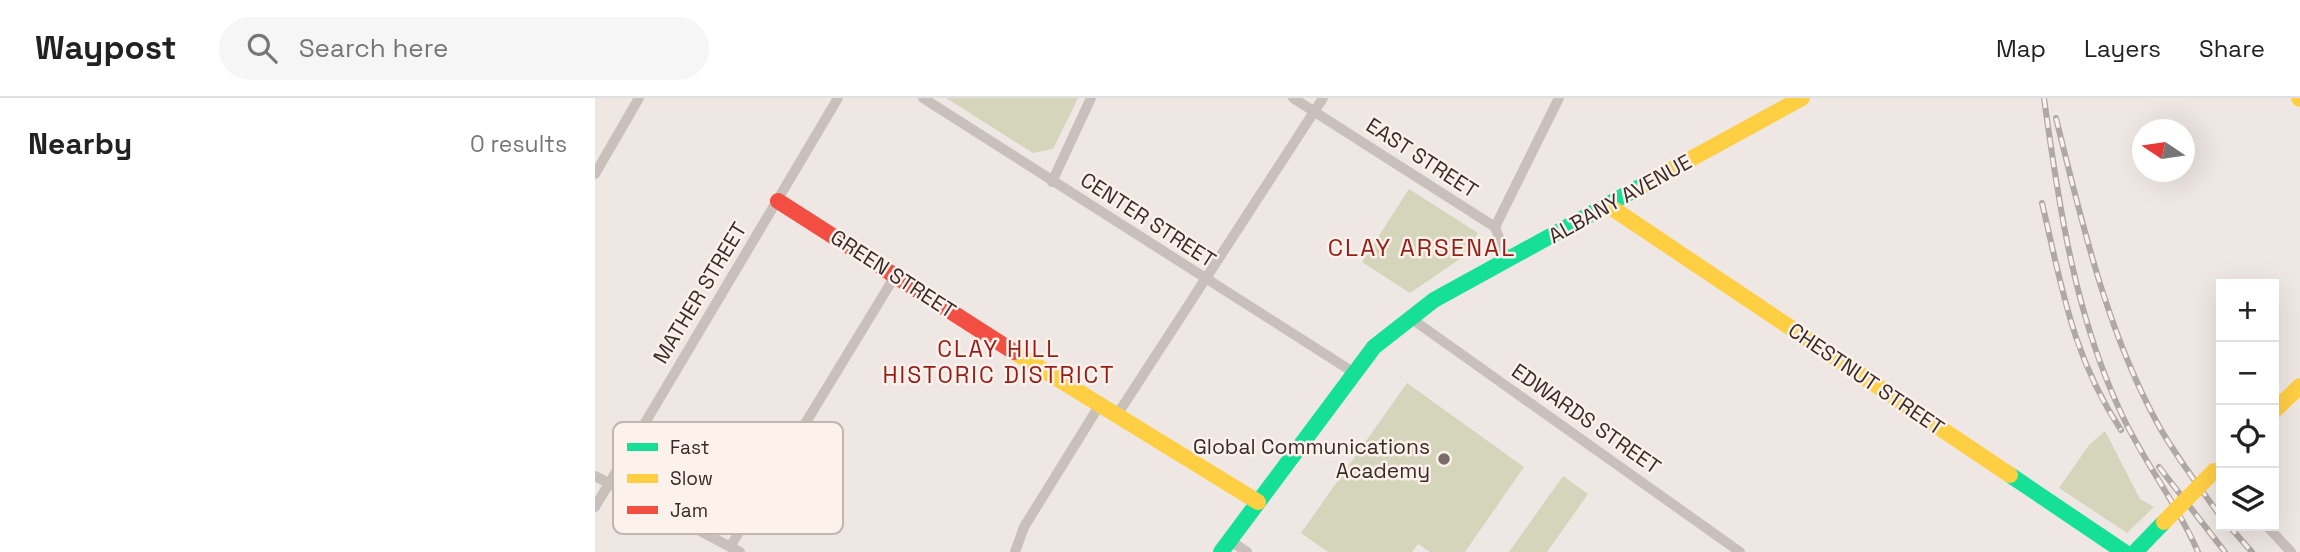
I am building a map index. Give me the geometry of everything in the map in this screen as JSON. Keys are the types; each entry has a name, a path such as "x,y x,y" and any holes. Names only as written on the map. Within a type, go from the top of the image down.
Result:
{"main road":[{"name":"ALBANY AVENUE","path":"1225,546 1353,372 1374,347 1409,317 1507,259 1609,206 1802,98"},
{"name":"GREEN STREET","path":"778,201 1099,406 1258,502"},
{"name":"CHESTNUT STREET","path":"1609,206 2124,552"},
{"path":"2279,407 2298,392"},
{"path":"2135,552 2216,470"}],"street":[{"path":"595,174 639,98"},
{"name":"MATHER STREET","path":"646,422 838,98"},
{"name":"CENTER STREET","path":"923,98 1203,279 1353,372"},
{"path":"1052,182 1091,98"},
{"name":"EAST STREET","path":"1293,98 1495,227"},
{"path":"1117,415 1323,98"},
{"path":"1507,259 1495,227 1559,98"},
{"path":"809,422 895,275"},
{"name":"EDWARDS STREET","path":"1409,317 1740,552"},
{"path":"1015,552 1024,527 1099,406"},
{"path":"595,476 613,486"},
{"name":"MATHER STREET","path":"595,507 613,477"},
{"path":"2272,531 2291,552"},
{"path":"706,534 735,549"},
{"path":"1225,546 1247,552"}],"green space":[{"path":"946,98 1078,98 1053,149 1033,153"},
{"path":"1409,189 1478,233 1460,259 1410,293 1362,262"},
{"path":"1407,383 1524,467 1465,552 1430,552 1418,544 1412,552 1328,552 1301,533"},
{"path":"2105,431 2140,499 2154,507 2127,533 2059,488 2089,445"},
{"path":"1563,476 1588,494 1547,552 1509,552"}],"railway":[{"path":"2044,98 2071,261 2106,379 2141,451 2198,552"},
{"path":"2056,118 2098,277 2125,354 2160,428 2216,510"},
{"path":"2042,203 2063,292 2080,348 2104,402 2121,430"},
{"path":"2159,467 2225,552"},
{"path":"2233,531 2252,552"}],"traffic: fast":[{"path":"1221,552 1374,347 1434,300 1645,184"},
{"path":"2010,475 2124,552"},
{"path":"2135,552 2164,522"}],"traffic: slow":[{"path":"1645,184 1802,98"},
{"path":"1609,206 2010,475"},
{"path":"1014,352 1258,502"},
{"path":"2279,406 2300,386"},
{"path":"2164,522 2214,471"}],"traffic: jam":[{"path":"778,201 1014,352"}],"place":[{"name":"Global Communications Academy","path":"1444,459"}],"district":[{"name":"CLAY ARSENAL","path":"1422,248"},
{"name":"CLAY HILL HISTORIC DISTRICT","path":"999,362"}]}
